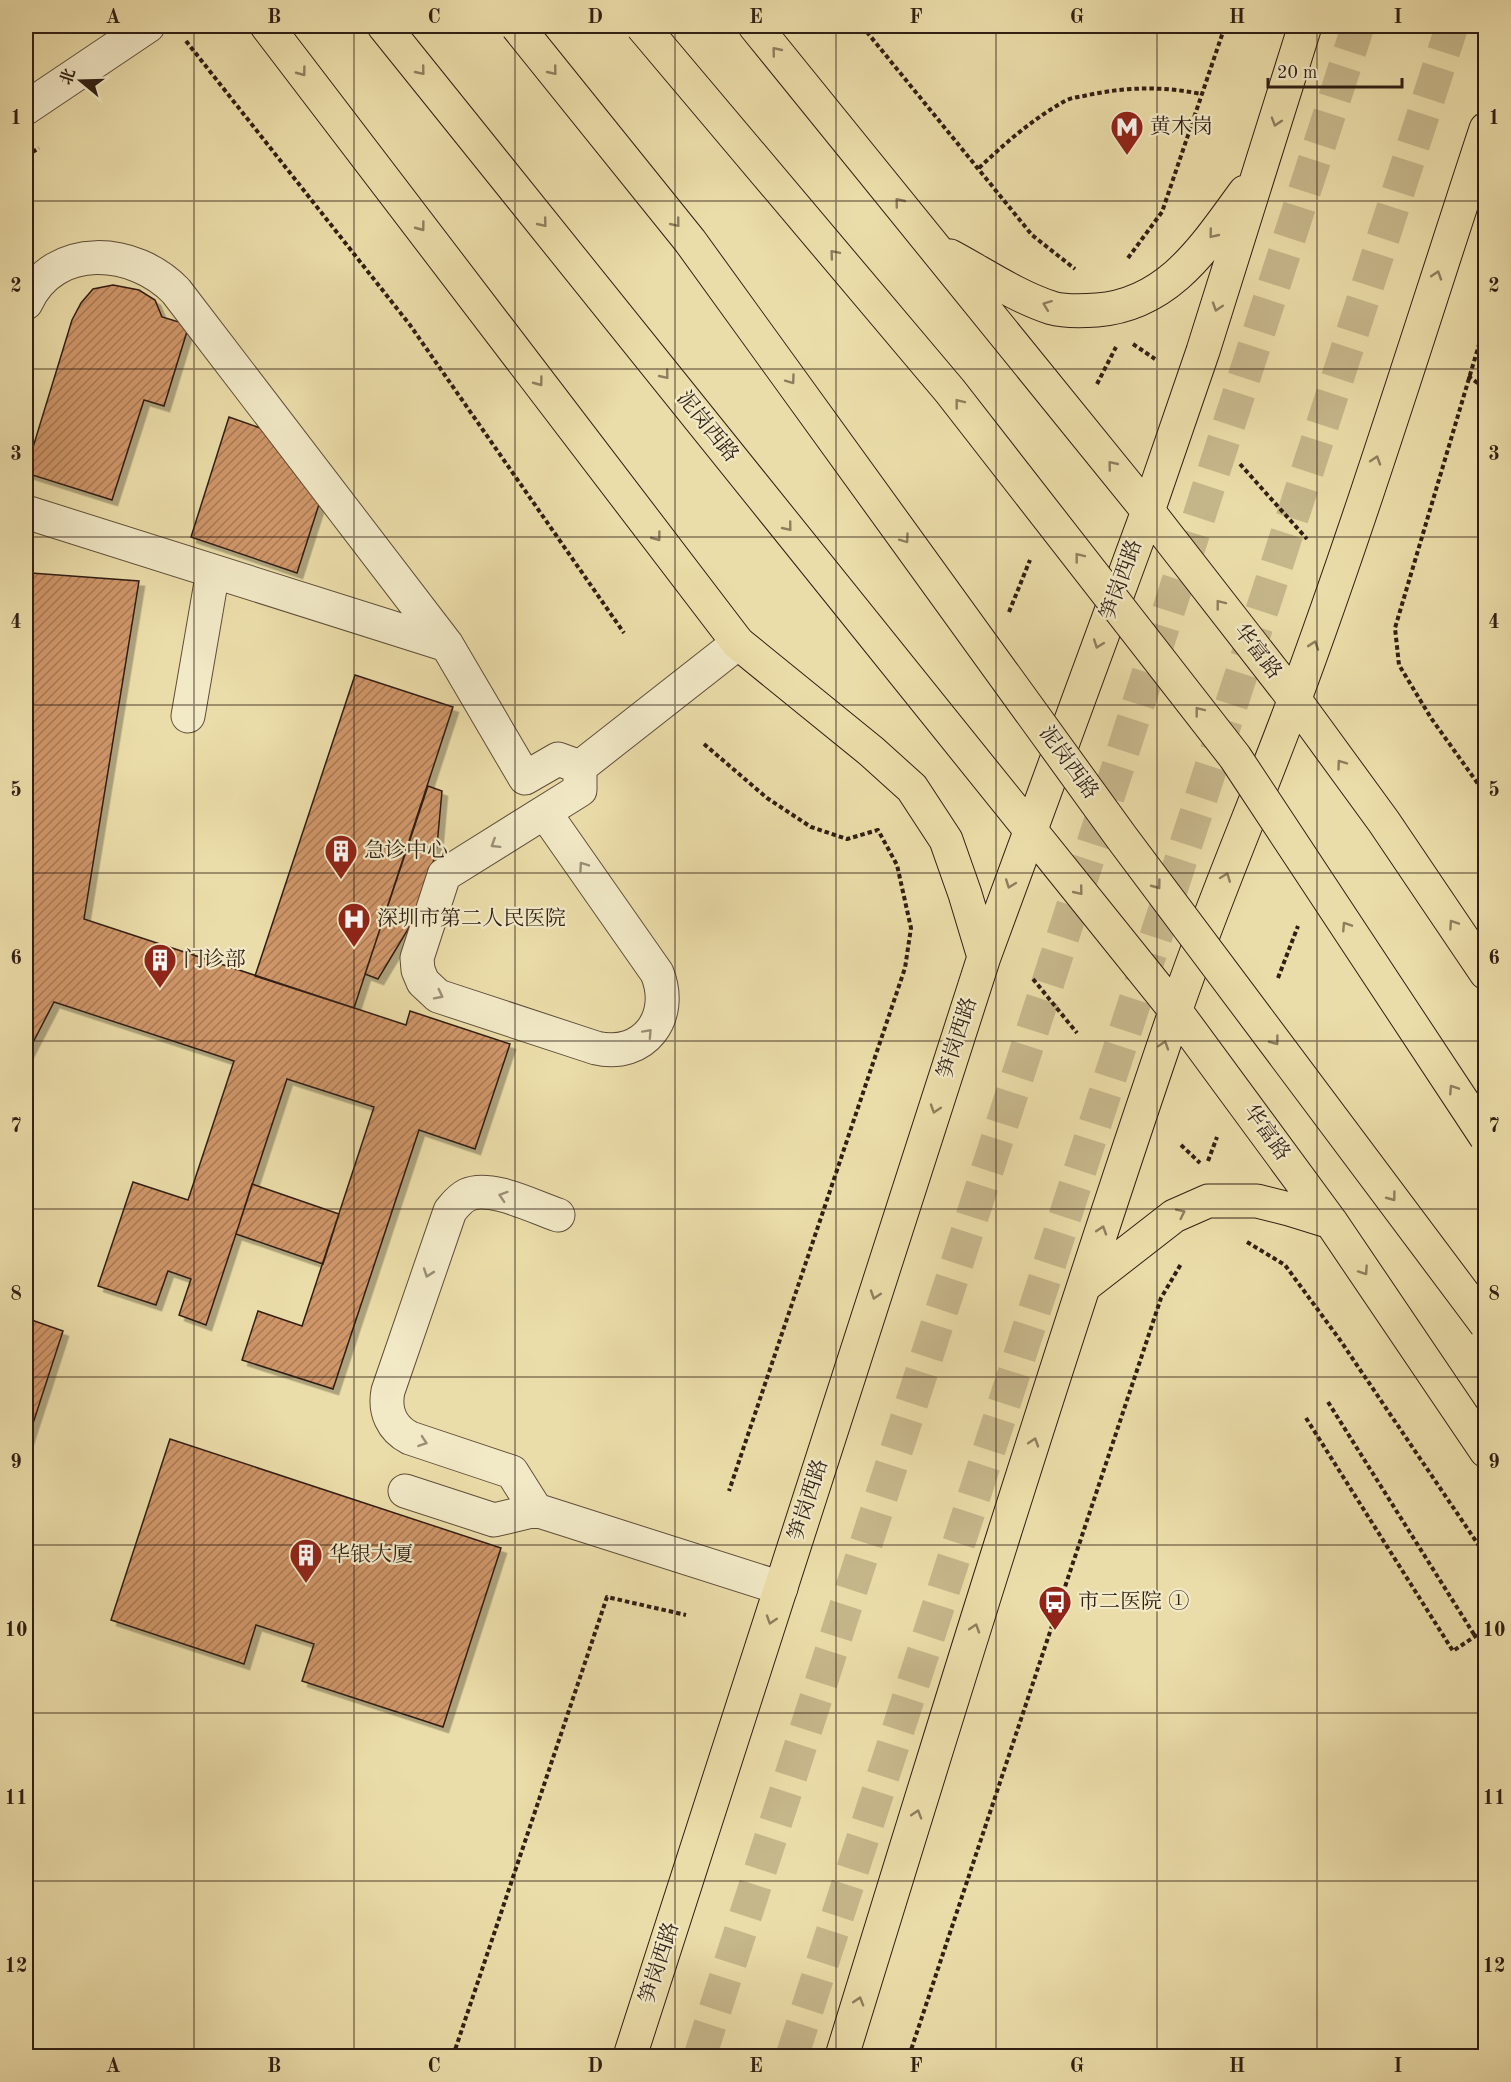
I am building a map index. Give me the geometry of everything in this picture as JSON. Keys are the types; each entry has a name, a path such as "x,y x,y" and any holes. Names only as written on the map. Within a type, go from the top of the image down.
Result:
{"main road":[{"path":"267,26 738,643 871,751 912,788 945,840 966,894 984,957"},
{"name":"泥岗西路","path":"384,26 1029,829"},
{"name":"泥岗西路","path":"517,26 690,241 1122,838 1485,1324"},
{"path":"642,26 950,391 1235,757 1485,1137"},
{"path":"755,26 1148,511"},
{"name":"笋岗西路","path":"630,2056 984,957 1029,829 1148,511 1203,351 1305,26"},
{"path":"842,2056 1083,1286 1175,1010 1294,700 1339,573 1485,129"},
{"path":"936,248 1011,290 1053,308 1081,311 1118,308 1152,294 1180,274 1261,171"},
{"name":"华富路","path":"1148,511 1294,700 1384,822 1485,973"},
{"name":"华富路","path":"1029,829 1175,1010 1331,1222 1485,1450"},
{"path":"1083,1286 1174,1216 1208,1200 1257,1201 1331,1222"}],"street":[{"path":"26,108 148,26"},
{"path":"26,303 41,279 60,267 80,259 104,256 126,260 149,269 164,279 183,300 447,645 525,778 558,759 580,767"},
{"path":"26,512 447,645"},
{"path":"188,716 213,571"},
{"path":"580,767 738,643"},
{"path":"545,813 654,969 660,981 663,998 658,1020 648,1035 629,1047 612,1051 596,1048 438,996 427,988 418,970 418,951 444,875 580,790 580,767"},
{"path":"536,1510 512,1472 405,1435 397,1429 389,1416 386,1397 447,1215 458,1201 473,1192 487,1191 558,1215"},
{"path":"405,1491 494,1520 536,1510 781,1588"}],"path":[{"path":"862,26 1032,235 1079,272"},
{"path":"1127,260 1162,212 1225,26"},
{"path":"186,41 410,325 624,633"},
{"path":"979,168 1004,144 1067,99 1109,91 1148,88 1178,89 1202,94"},
{"path":"1485,321 1395,628 1399,665 1431,718 1485,795"},
{"path":"1130,342 1155,359"},
{"path":"1097,384 1117,346"},
{"path":"1468,375 1485,389"},
{"path":"1240,464 1307,539"},
{"path":"1007,617 1033,555"},
{"path":"704,744 766,798 812,827 846,839 878,830 897,865 911,928 905,968 729,1491"},
{"path":"1276,984 1301,920"},
{"path":"1033,979 1077,1033"},
{"path":"1181,1145 1205,1169 1217,1136"},
{"path":"1244,1240 1285,1265 1340,1340 1485,1556"},
{"path":"909,2056 1161,1298 1180,1264 1190,1257"},
{"path":"1328,1402 1475,1636"},
{"path":"1306,1418 1453,1651 1485,1629"},
{"path":"453,2056 607,1597 686,1615"}],"building":[{"path":"113,285 139,290 155,300 162,317 189,325 164,406 144,400 112,500 26,473 26,470 72,320 81,303 93,289"},
{"path":"229,417 277,434 322,495 297,573 191,537"},
{"name":"门诊部","path":"31,573 139,581 84,919 406,1025 410,1011 510,1044 475,1149 419,1130 333,1389 242,1360 258,1311 302,1326 374,1107 287,1079 206,1325 179,1315 191,1279 168,1271 156,1305 98,1286 133,1182 188,1200 234,1061 54,1002 26,1056 26,606"},
{"name":"急诊中心","path":"355,675 453,707 354,1008 255,976"},
{"path":"428,786 442,791 437,846 428,884 416,916 378,979 365,974"},
{"path":"252,1184 339,1214 323,1264 236,1234"},
{"path":"26,1318 63,1331 26,1445"},
{"name":"华银大厦","path":"170,1439 501,1548 443,1727 302,1681 314,1644 256,1625 244,1664 111,1620"}],"tunnel":[{"path":"700,2056 1358,26"},
{"path":"792,2056 1452,26"}],"place":[{"name":"黄木岗","path":"1127,156"},
{"name":"急诊中心","path":"341,880"},
{"name":"深圳市第二人民医院","path":"354,948"},
{"name":"门诊部","path":"160,989"},
{"name":"华银大厦","path":"306,1584"},
{"name":"市二医院 ①","path":"1055,1631"}]}
